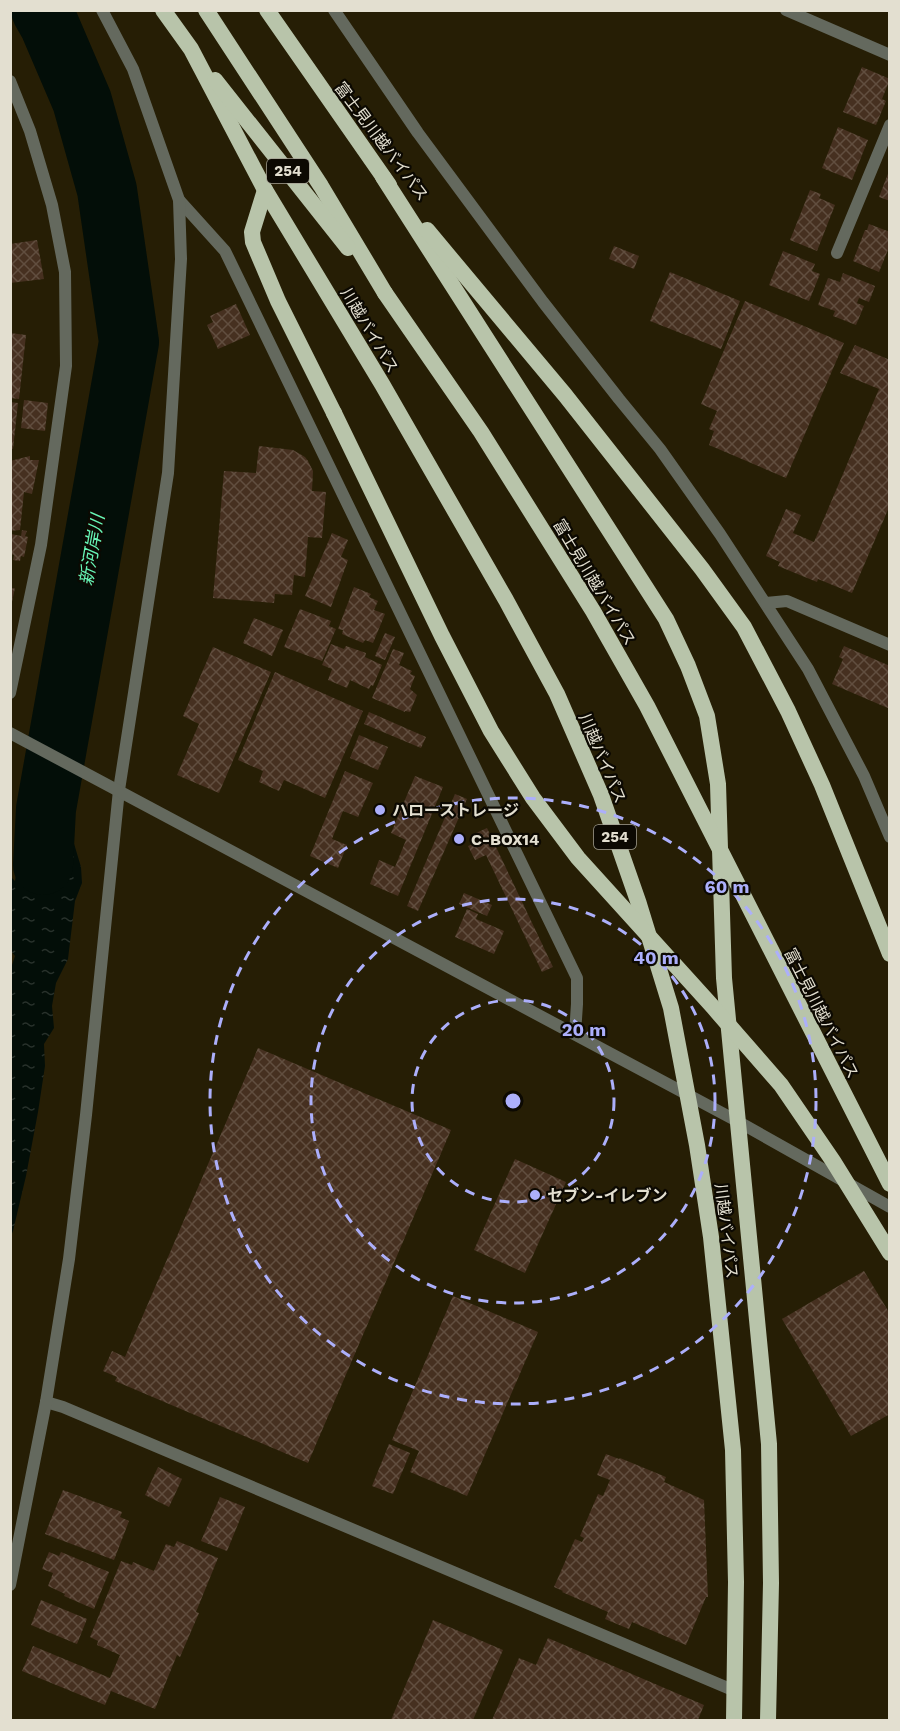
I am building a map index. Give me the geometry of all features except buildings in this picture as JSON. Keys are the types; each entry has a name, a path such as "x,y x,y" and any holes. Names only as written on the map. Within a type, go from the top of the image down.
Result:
{"highway":[{"name":"川越バイパス","path":"164,10 190,49 265,190 382,384 557,694 601,795 639,904 670,1008 688,1095 711,1237 733,1450 736,1582 734,1720"},
{"path":"206,10 321,186 385,293"},
{"name":"富士見川越バイパス","path":"267,10 383,177 565,395 702,569 744,627 788,711 822,785 890,954"},
{"name":"富士見川越バイパス","path":"190,49 385,293 481,432 593,611 647,706 890,1184"},
{"name":"川越バイパス","path":"383,177 666,619 688,666 706,716 718,784 724,978 769,1444 771,1583 768,1720"},
{"name":"254","path":"265,190 254,225 253,242 278,301 491,731 533,798 578,858 781,1085 833,1161 890,1253"}],"street":[{"path":"10,1585 46,1402 70,1248 119,790 168,473 181,259 179,200 133,69 102,10"},
{"path":"334,10 418,134 543,302 660,449 766,603 808,669 864,776 890,837"},
{"path":"786,10 890,55"},
{"path":"10,81 30,131 52,205 65,272 66,366 41,545 10,693"},
{"path":"837,254 890,124"},
{"path":"179,200 225,251 577,978 578,1004 575,1034"},
{"path":"766,603 787,601 890,645"},
{"path":"13,734 737,1121 890,1207"},
{"path":"46,1402 74,1411 735,1691"}],"water":[{"path":"45,780 70,793 74,811 70,830 81,867 82,883 75,901 68,959 56,983 52,1006 54,1028 44,1044 45,1066 38,1112 26,1176 11,1236 10,971 15,956 11,951 11,877 15,881 20,846 34,841"}],"waterway":[{"name":"新河岸川","path":"41,10 82,101 107,190 129,342 46,809 43,865"}],"place":[{"name":"ハローストレージ","path":"380,810"},
{"name":"C-BOX14","path":"459,839"},
{"name":"セブン-イレブン","path":"535,1195"}]}
